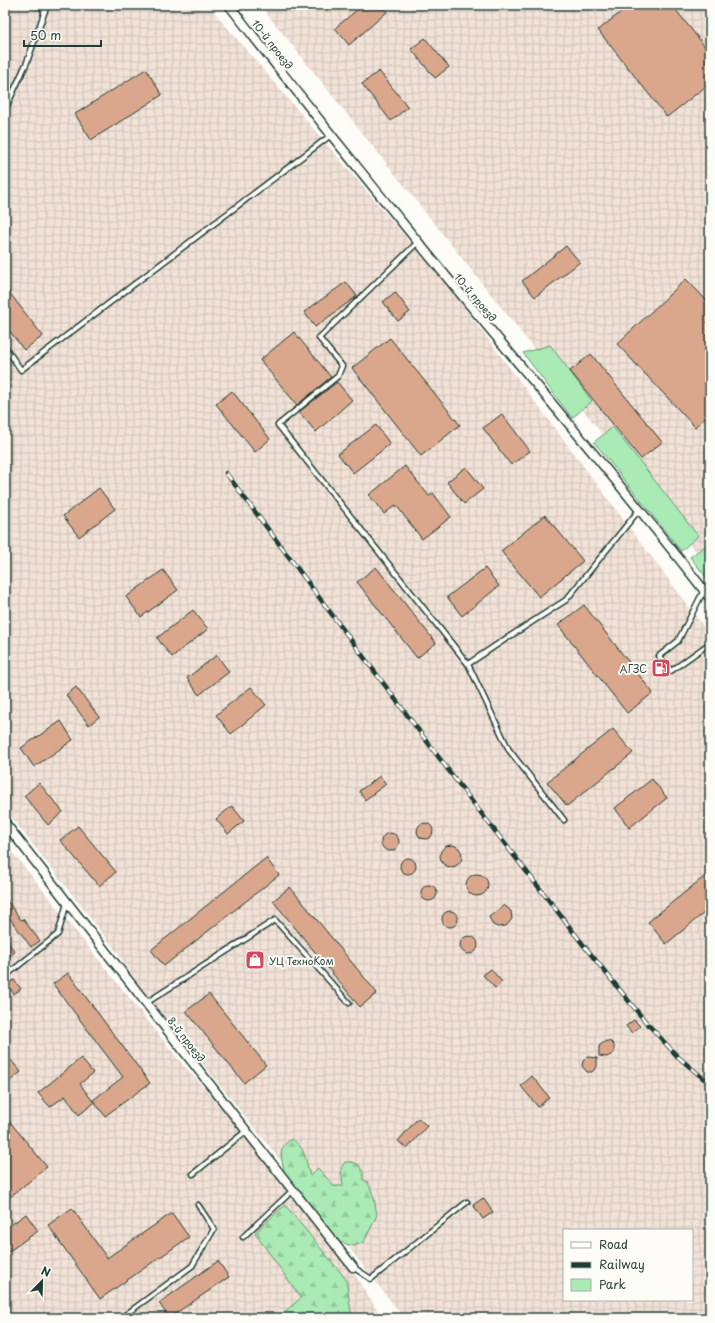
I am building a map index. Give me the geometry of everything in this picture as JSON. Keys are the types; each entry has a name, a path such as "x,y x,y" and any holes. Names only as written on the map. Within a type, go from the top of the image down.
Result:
{"street":[{"name":"10-й проезд","path":"229,5 331,135 710,598"},
{"name":"8-й проезд","path":"5,823 353,1267"}],"lane":[{"path":"40,5 44,11"},
{"path":"5,110 27,62 47,5"},
{"path":"5,347 21,370 331,135"},
{"path":"418,242 319,338 342,366 338,376 278,425 468,664 509,750 564,820"},
{"path":"468,664 566,600 639,510"},
{"path":"704,590 678,641 659,656 671,671 710,643"},
{"path":"8,974 58,934 67,903"},
{"path":"146,1003 275,920 349,1003"},
{"path":"193,1174 246,1131"},
{"path":"243,1237 293,1190"},
{"path":"353,1267 371,1279 467,1202"},
{"path":"121,1318 192,1266 214,1229 198,1205"}],"shaded area":[{"path":"5,5 208,5 452,291 710,635 710,1318 404,1318 281,1161 139,985 116,951 5,809"},
{"path":"260,5 710,5 710,569"},
{"path":"5,843 184,1066 233,1119 357,1278 382,1318 5,1318"}],"green space":[{"path":"550,345 592,401 572,418 523,353"},
{"path":"613,427 698,536 681,551 594,442"},
{"path":"708,544 710,546 710,582 690,557"},
{"path":"291,1139 300,1146 303,1151 310,1176 318,1168 334,1186 343,1186 341,1168 345,1162 352,1162 359,1165 363,1173 363,1180 368,1182 374,1198 377,1215 364,1242 354,1246 339,1242 285,1173 281,1154 284,1146"},
{"path":"285,1205 346,1279 352,1318 277,1318 301,1298 255,1233"}],"building":[{"path":"363,5 381,5 387,12 349,45 335,28"},
{"path":"630,5 672,5 710,53 710,83 667,117 598,30"},
{"path":"425,38 449,67 435,78 411,49"},
{"path":"146,69 162,95 91,140 75,114"},
{"path":"379,71 408,107 391,121 362,84"},
{"path":"566,246 580,262 535,297 522,281"},
{"path":"686,279 710,304 710,413 695,427 617,344"},
{"path":"346,282 357,296 315,327 304,312"},
{"path":"5,287 43,336 24,350 5,325"},
{"path":"395,292 410,312 398,321 383,302"},
{"path":"294,332 331,377 297,405 260,360"},
{"path":"390,338 460,425 421,456 352,368"},
{"path":"591,354 662,442 641,459 570,371"},
{"path":"337,382 352,400 316,432 299,412"},
{"path":"232,391 270,439 255,452 216,404"},
{"path":"502,414 530,451 511,465 483,428"},
{"path":"376,425 390,444 353,473 338,454"},
{"path":"405,466 429,496 433,493 451,517 422,539 396,505 384,514 369,495"},
{"path":"466,467 483,489 464,504 447,482"},
{"path":"99,488 115,509 79,537 63,516"},
{"path":"545,515 583,561 539,597 501,551"},
{"path":"376,567 436,643 417,658 357,582"},
{"path":"485,568 499,586 462,616 447,597"},
{"path":"163,570 178,590 141,617 126,597"},
{"path":"584,605 653,693 627,713 558,625"},
{"path":"193,610 208,629 172,657 157,638"},
{"path":"217,655 229,672 199,695 187,678"},
{"path":"76,687 99,717 89,725 66,695"},
{"path":"251,687 266,705 231,734 216,715"},
{"path":"61,721 73,740 34,767 21,748"},
{"path":"613,729 633,753 567,806 547,782"},
{"path":"380,776 386,784 365,800 359,791"},
{"path":"652,779 667,798 629,828 615,808"},
{"path":"39,783 63,812 48,825 24,796"},
{"path":"232,806 244,821 228,834 216,819"},
{"path":"425,823 431,825 433,831 431,837 425,839 419,837 417,831 419,825"},
{"path":"78,826 116,872 99,886 60,840"},
{"path":"390,833 396,836 399,842 396,848 390,851 384,848 381,842 384,836"},
{"path":"447,845 455,845 462,852 462,860 455,867 447,867 440,860 440,852"},
{"path":"266,858 279,875 164,966 151,950"},
{"path":"408,858 414,860 416,866 414,872 408,874 402,872 400,866 402,860"},
{"path":"710,872 710,908 666,944 648,922"},
{"path":"473,874 481,874 488,881 488,889 481,896 473,896 466,889 466,881"},
{"path":"429,885 435,887 437,893 435,899 429,901 423,899 421,893 423,887"},
{"path":"290,887 377,993 360,1007 273,901"},
{"path":"5,898 21,920 23,919 40,941 31,947 5,912"},
{"path":"504,905 511,911 512,919 506,926 497,927 493,925 489,917"},
{"path":"450,911 456,913 458,919 456,925 450,927 444,925 442,919 444,913"},
{"path":"469,936 475,939 478,945 475,951 469,954 463,951 460,945 463,939"},
{"path":"5,938 15,952 5,960"},
{"path":"491,969 502,982 495,988 483,975"},
{"path":"68,973 150,1083 105,1116 93,1100 123,1077 53,984"},
{"path":"14,980 21,989 14,994 7,984"},
{"path":"209,994 266,1065 244,1083 186,1011"},
{"path":"634,1020 640,1026 632,1033 626,1026"},
{"path":"606,1041 611,1042 614,1045 614,1053 607,1057 599,1056 599,1046"},
{"path":"5,1053 21,1072 5,1085"},
{"path":"587,1057 597,1058 597,1067 592,1072 587,1072 582,1066 583,1061"},
{"path":"81,1058 93,1073 80,1084 94,1103 79,1115 65,1096 50,1107 38,1093"},
{"path":"532,1076 549,1097 538,1107 521,1086"},
{"path":"5,1116 47,1167 5,1201"},
{"path":"418,1118 427,1126 407,1149 398,1141"},
{"path":"483,1198 493,1212 483,1219 473,1205"},
{"path":"72,1208 107,1258 172,1213 189,1237 100,1299 48,1225"},
{"path":"26,1214 38,1231 5,1254 5,1229"},
{"path":"218,1261 229,1277 169,1318 159,1303"}],"railway":[{"path":"226,473 464,791 585,947 645,1021 677,1056 710,1084"}],"place":[{"name":"АГЗС","path":"661,668"},
{"name":"УЦ ТехноКом","path":"255,960"}]}
